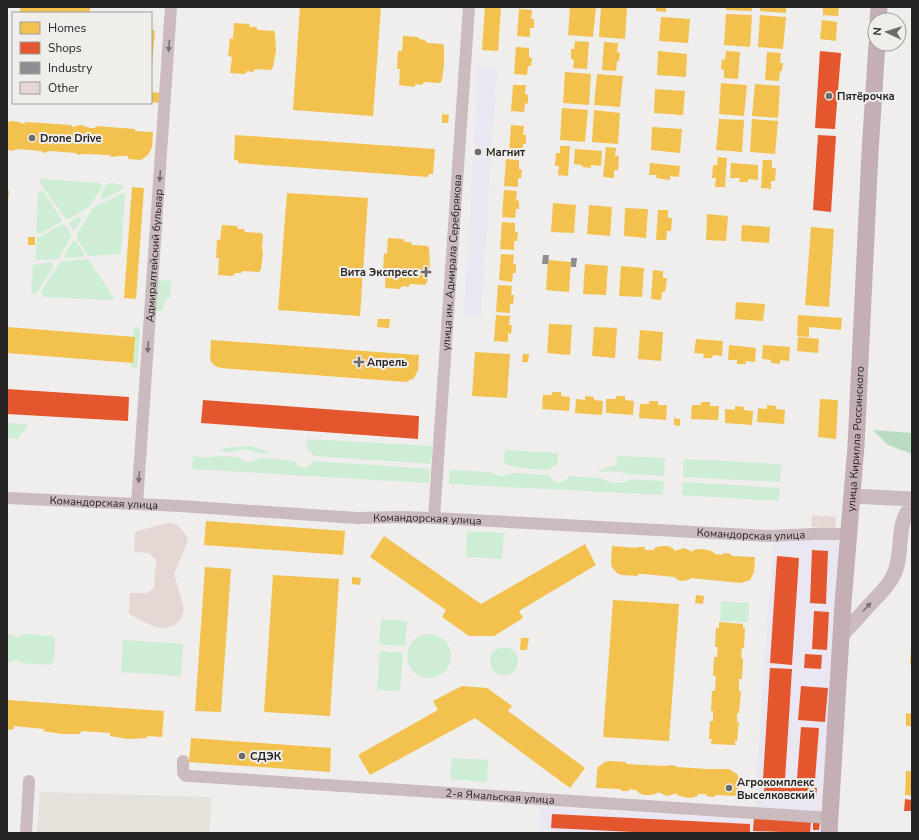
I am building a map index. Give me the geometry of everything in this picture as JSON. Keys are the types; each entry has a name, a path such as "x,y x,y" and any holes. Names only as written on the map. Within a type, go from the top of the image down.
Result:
{"main road":[{"name":"улица Кирилла Россинского","path":"830,825 841,636 856,434 870,146 876,52"}],"street":[{"name":"Адмиралтейский бульвар","path":"137,504 171,7"},
{"name":"улица им. Адмирала Серебрякова","path":"434,518 469,7"},
{"path":"852,496 912,499"},
{"name":"Командорская улица","path":"7,498 137,504 357,518 434,518 769,536 848,534"},
{"path":"841,636 894,576 898,563 904,520 912,506"},
{"name":"2-я Ямальская улица","path":"183,761 183,773 186,776 830,825"},
{"path":"26,833 30,782"}],"shaded area":[{"path":"477,65 497,69 481,316 464,315"},
{"path":"835,537 841,543 821,833 588,833 538,830 540,807 753,819 773,542"},
{"path":"40,792 212,797 209,833 37,833"}],"green space":[{"path":"41,179 100,183 103,186 89,207 69,219 66,219 40,183"},
{"path":"110,183 123,185 124,188 104,199 101,199 103,190"},
{"path":"43,191 62,220 39,234 36,231 38,193"},
{"path":"123,193 125,195 121,253 89,256 77,239 77,234 93,208"},
{"path":"77,217 80,217 81,220 76,229 72,229 69,223"},
{"path":"63,224 71,233 71,236 59,258 37,260 35,258 37,238"},
{"path":"73,241 76,241 84,253 83,257 65,258 65,253"},
{"path":"88,259 114,300 44,297 41,295 41,292 60,262"},
{"path":"50,262 53,264 53,267 37,293 33,294 31,291 33,265"},
{"path":"156,280 171,281 170,297 166,300 162,311 154,311"},
{"path":"134,326 140,331 137,367 131,368"},
{"path":"7,423 27,424 27,428 21,433 18,439 7,438"},
{"path":"873,430 912,433 912,454 888,445"},
{"path":"307,439 432,446 431,464 314,456 307,449"},
{"path":"251,446 264,450 270,454 258,453 245,449 233,452 219,451 225,448"},
{"path":"505,450 558,453 558,464 553,466 550,470 519,468 504,464"},
{"path":"193,456 205,458 220,456 236,457 247,462 255,461 261,458 295,461 297,465 303,468 309,466 312,461 430,469 429,483 192,469"},
{"path":"617,456 665,458 664,476 626,474 618,471 597,472 616,466"},
{"path":"684,459 781,464 780,482 683,477"},
{"path":"450,470 489,472 501,476 512,473 549,475 552,480 559,483 565,481 569,476 599,478 614,483 634,479 664,481 663,495 449,484"},
{"path":"683,482 780,488 779,501 682,495"},
{"path":"467,531 504,533 502,559 466,557"},
{"path":"721,601 749,603 748,622 720,621"},
{"path":"381,619 407,621 405,646 379,644"},
{"path":"7,634 12,634 16,638 23,634 52,636 55,640 54,661 50,665 21,663 16,659 10,663 7,662"},
{"path":"425,634 433,634 445,640 451,652 451,660 445,672 433,678 425,678 413,672 407,660 407,652 413,640"},
{"path":"123,640 183,644 181,676 121,672"},
{"path":"504,647 514,651 518,661 514,671 504,675 494,671 490,661 494,651"},
{"path":"380,651 403,653 400,691 377,690"},
{"path":"452,758 488,760 487,782 450,779"}],"building: Homes":[{"path":"20,7 90,7 90,12 20,12"},
{"path":"300,7 381,7 373,116 293,110"},
{"path":"485,7 501,7 498,51 482,50"},
{"path":"570,7 596,7 593,37 568,35"},
{"path":"601,7 627,7 625,39 599,37"},
{"path":"656,7 666,7 666,12 656,11"},
{"path":"726,7 752,7 752,11 726,10"},
{"path":"760,7 786,7 786,13 760,11"},
{"path":"823,7 839,7 838,16 823,15"},
{"path":"519,9 532,10 531,19 534,19 534,28 530,28 530,37 517,36"},
{"path":"726,14 752,15 750,47 724,45"},
{"path":"760,15 786,17 783,49 758,47"},
{"path":"661,17 690,19 688,43 659,41"},
{"path":"822,20 837,22 836,41 820,39"},
{"path":"234,23 249,24 250,27 256,27 258,30 274,31 276,51 271,70 255,69 253,72 247,71 245,74 230,73 232,57 228,56 230,38 233,39"},
{"path":"152,30 155,31 152,65"},
{"path":"403,36 418,37 419,39 425,40 427,43 443,44 444,64 442,80 440,83 424,82 422,85 416,84 414,87 399,85 400,69 397,69 398,51 402,51"},
{"path":"575,41 589,42 587,69 573,68 574,60 571,59 571,49 574,49"},
{"path":"604,42 618,43 617,52 620,53 616,71 602,70"},
{"path":"516,47 529,48 529,57 532,58 531,66 528,66 527,75 514,74"},
{"path":"658,51 687,54 686,77 657,75"},
{"path":"726,51 740,52 738,79 724,78 724,70 721,69 722,59 725,60"},
{"path":"767,52 781,53 780,63 783,63 779,81 765,80"},
{"path":"565,72 591,74 589,105 563,103"},
{"path":"597,74 623,76 620,107 594,105"},
{"path":"721,83 747,85 744,116 719,114"},
{"path":"755,84 780,86 778,118 752,116"},
{"path":"513,85 526,85 525,94 528,95 528,104 525,103 524,112 511,111"},
{"path":"655,89 685,91 683,115 654,113"},
{"path":"152,92 161,93 160,103 152,102"},
{"path":"562,108 588,110 585,142 560,140"},
{"path":"594,110 620,113 618,144 592,142"},
{"path":"442,114 449,115 448,123 442,123"},
{"path":"719,119 744,120 742,152 716,150"},
{"path":"752,119 778,121 775,154 750,152"},
{"path":"11,121 24,124 26,122 71,125 72,127 81,125 90,128 95,128 96,126 153,132 152,147 148,155 141,160 128,159 128,156 112,157 109,155 78,155 76,153 50,151 44,153 41,151 18,149 11,151 7,149 7,123"},
{"path":"511,125 524,126 523,135 526,135 526,144 523,144 522,153 509,152"},
{"path":"652,127 682,129 680,153 651,150"},
{"path":"235,135 435,149 433,174 429,174 428,177 238,163 238,160 234,160"},
{"path":"560,146 570,146 568,176 558,175 559,166 555,166 556,153 560,153"},
{"path":"606,147 616,148 615,156 619,156 618,170 614,170 614,178 603,177"},
{"path":"575,149 602,151 601,166 591,165 591,168 574,164"},
{"path":"718,157 727,158 725,187 715,187 716,178 712,178 713,165 717,165"},
{"path":"506,159 519,160 519,169 522,170 521,178 518,178 518,187 504,186"},
{"path":"763,160 772,160 772,168 776,168 775,181 771,181 771,189 761,188"},
{"path":"650,163 680,166 679,177 670,176 670,180 656,178 657,175 649,175"},
{"path":"731,163 758,165 758,180 748,179 748,182 739,182 740,178 730,178"},
{"path":"132,187 144,188 136,299 124,298"},
{"path":"7,190 9,191 8,201 7,201"},
{"path":"504,190 517,191 516,200 519,201 519,209 516,209 515,218 502,217"},
{"path":"287,193 368,198 360,316 278,310"},
{"path":"553,203 576,205 574,233 551,232"},
{"path":"589,205 612,207 610,236 587,234"},
{"path":"625,208 648,209 646,238 624,236"},
{"path":"658,210 668,210 668,218 672,218 671,231 667,231 666,240 656,240"},
{"path":"707,214 728,216 726,241 706,240"},
{"path":"502,222 515,223 515,232 518,232 517,241 514,241 514,250 500,249"},
{"path":"222,225 237,226 238,229 244,229 245,232 261,233 263,236 263,253 261,269 259,272 243,271 241,273 235,273 233,276 218,275 219,258 216,258 217,240 220,240"},
{"path":"742,225 770,227 769,243 741,241"},
{"path":"811,227 834,229 829,307 805,305"},
{"path":"28,237 35,237 35,245 28,245"},
{"path":"388,238 403,239 405,242 411,242 412,245 428,246 430,266 425,285 410,284 408,287 402,286 400,289 385,288 386,272 383,271 384,253 387,254"},
{"path":"501,254 514,255 513,264 516,264 516,273 513,273 512,282 499,280"},
{"path":"548,260 571,262 569,292 546,290"},
{"path":"585,264 608,266 606,295 583,294"},
{"path":"621,266 644,268 642,297 619,296"},
{"path":"653,270 663,271 663,278 667,278 665,292 662,292 661,300 651,299"},
{"path":"498,285 512,286 511,295 514,295 513,304 510,304 510,313 496,312"},
{"path":"736,302 765,304 763,321 735,319"},
{"path":"496,315 510,316 509,325 512,325 511,334 508,333 508,342 494,341"},
{"path":"798,315 842,318 841,330 809,327 809,337 797,336"},
{"path":"378,319 390,319 389,328 377,327"},
{"path":"549,324 572,325 570,355 547,353"},
{"path":"7,327 135,337 133,363 7,353"},
{"path":"594,327 617,328 615,358 592,356"},
{"path":"640,330 663,332 661,361 638,359"},
{"path":"798,337 819,339 818,353 797,351"},
{"path":"696,339 723,341 722,356 713,355 712,358 703,358 704,354 694,353"},
{"path":"211,340 419,355 418,370 414,378 406,382 221,368 215,366 211,362"},
{"path":"729,345 756,348 755,362 746,361 746,364 737,364 737,360 728,360"},
{"path":"763,345 790,347 789,361 780,360 780,364 771,363 771,360 762,359"},
{"path":"475,352 510,354 507,398 472,396"},
{"path":"523,354 529,354 528,362 522,362"},
{"path":"552,392 561,392 561,396 570,397 569,411 542,409 543,395 552,395"},
{"path":"585,396 594,397 594,400 603,401 602,415 575,413 576,399 585,400"},
{"path":"616,396 625,396 625,400 634,401 633,415 606,413 606,399 616,399"},
{"path":"820,399 838,400 836,439 818,437"},
{"path":"649,401 658,401 658,405 667,405 666,420 639,418 640,404 649,404"},
{"path":"701,402 710,402 710,406 719,406 718,420 691,419 692,405 701,405"},
{"path":"767,405 776,406 776,409 785,410 784,424 757,422 758,408 767,409"},
{"path":"735,406 744,407 744,410 753,411 752,425 725,423 725,409 735,410"},
{"path":"674,418 680,419 680,426 674,425"},
{"path":"206,521 345,531 343,555 204,545"},
{"path":"384,536 481,604 585,544 596,565 519,611 523,618 494,636 469,636 442,617 446,610 370,557"},
{"path":"612,546 637,548 645,547 645,550 654,550 654,548 661,546 668,546 674,549 674,551 684,548 693,552 693,550 700,549 714,552 714,554 723,555 723,553 731,554 731,556 755,557 754,572 750,580 741,583 691,578 680,581 674,577 644,574 638,574 638,576 621,575 612,567"},
{"path":"205,567 231,569 221,712 195,711"},
{"path":"273,575 339,579 330,716 264,712"},
{"path":"352,577 361,578 360,585 352,584"},
{"path":"696,595 704,596 703,604 695,603"},
{"path":"613,600 679,604 669,741 603,737"},
{"path":"719,622 743,624 743,628 745,628 744,648 742,648 741,658 743,658 742,679 739,679 739,691 741,691 737,722 739,722 737,741 735,741 735,745 711,744 712,739 709,739 710,721 713,721 713,711 711,711 712,691 715,691 716,676 713,676 714,657 717,657 718,647 715,647 716,628 719,628"},
{"path":"521,638 529,638 527,650 520,650"},
{"path":"912,650 912,665 910,664"},
{"path":"462,686 487,688 512,706 508,711 585,768 570,788 475,718 370,775 358,755 438,710 433,701"},
{"path":"7,700 164,711 162,737 147,736 147,738 128,739 110,736 110,733 81,731 80,734 62,734 43,731 44,729 14,726 14,729 7,730"},
{"path":"906,713 912,714 912,726 906,726"},
{"path":"191,738 331,748 330,772 189,762"},
{"path":"609,761 626,762 626,764 673,765 677,767 729,769 737,774 739,778 739,796 715,795 715,797 706,796 707,794 698,794 698,796 691,798 677,795 677,793 667,796 658,792 651,795 644,795 637,792 637,790 629,789 629,791 621,791 621,789 596,788 598,767"},
{"path":"906,771 912,771 912,796 905,795"}],"building: Shops":[{"path":"820,51 841,53 835,129 815,128"},
{"path":"818,135 836,136 831,212 813,210"},
{"path":"7,389 129,397 128,421 7,414"},
{"path":"203,400 419,416 418,439 201,423"},
{"path":"812,550 828,551 826,604 810,603"},
{"path":"777,556 799,558 792,665 770,663"},
{"path":"814,611 829,612 827,650 812,649"},
{"path":"805,654 822,655 821,669 804,668"},
{"path":"770,668 792,669 785,780 763,779"},
{"path":"801,686 828,688 825,722 798,720"},
{"path":"801,727 819,728 815,780 797,779"},
{"path":"765,783 817,788 816,796 764,792"},
{"path":"905,799 912,800 912,811 904,811"},
{"path":"552,814 750,824 750,833 654,833 551,828"},
{"path":"754,818 811,821 810,833 753,831"},
{"path":"813,821 820,822 819,830 813,830"}],"building: Industry":[{"path":"543,255 549,255 548,264 542,264"},
{"path":"571,258 577,258 576,267 571,267"}],"building: Other":[{"path":"812,515 836,517 835,529 811,527"},
{"path":"166,523 177,524 186,535 188,541 174,574 184,609 182,617 175,625 166,628 155,627 129,614 130,593 147,593 154,588 156,560 149,553 134,552 135,532"}],"place":[{"name":"Пятёрочка","path":"829,96"},
{"name":"Drone Drive","path":"32,138"},
{"name":"Магнит","path":"478,152"},
{"name":"Вита Экспресс","path":"426,272"},
{"name":"Апрель","path":"359,362"},
{"name":"СДЭК","path":"242,756"},
{"name":"Агрокомплекс Выселковский","path":"729,788"}]}
